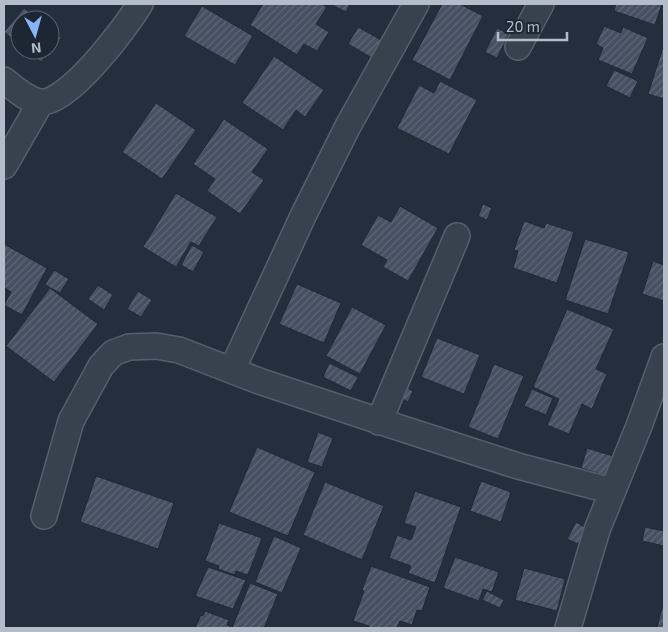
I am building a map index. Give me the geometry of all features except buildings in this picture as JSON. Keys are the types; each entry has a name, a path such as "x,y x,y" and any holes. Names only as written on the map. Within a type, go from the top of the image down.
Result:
{"street":[{"path":"4,80 25,96 41,102 57,99 104,54 140,4"},
{"path":"232,370 303,216 348,126 416,4"},
{"path":"518,47 541,4"},
{"path":"4,166 41,102"},
{"path":"379,422 457,236"},
{"path":"44,516 71,421 101,366 113,353 129,347 156,346 179,350 267,384 379,422 518,466 612,491"},
{"path":"568,628 597,530 639,426 664,357"}]}
